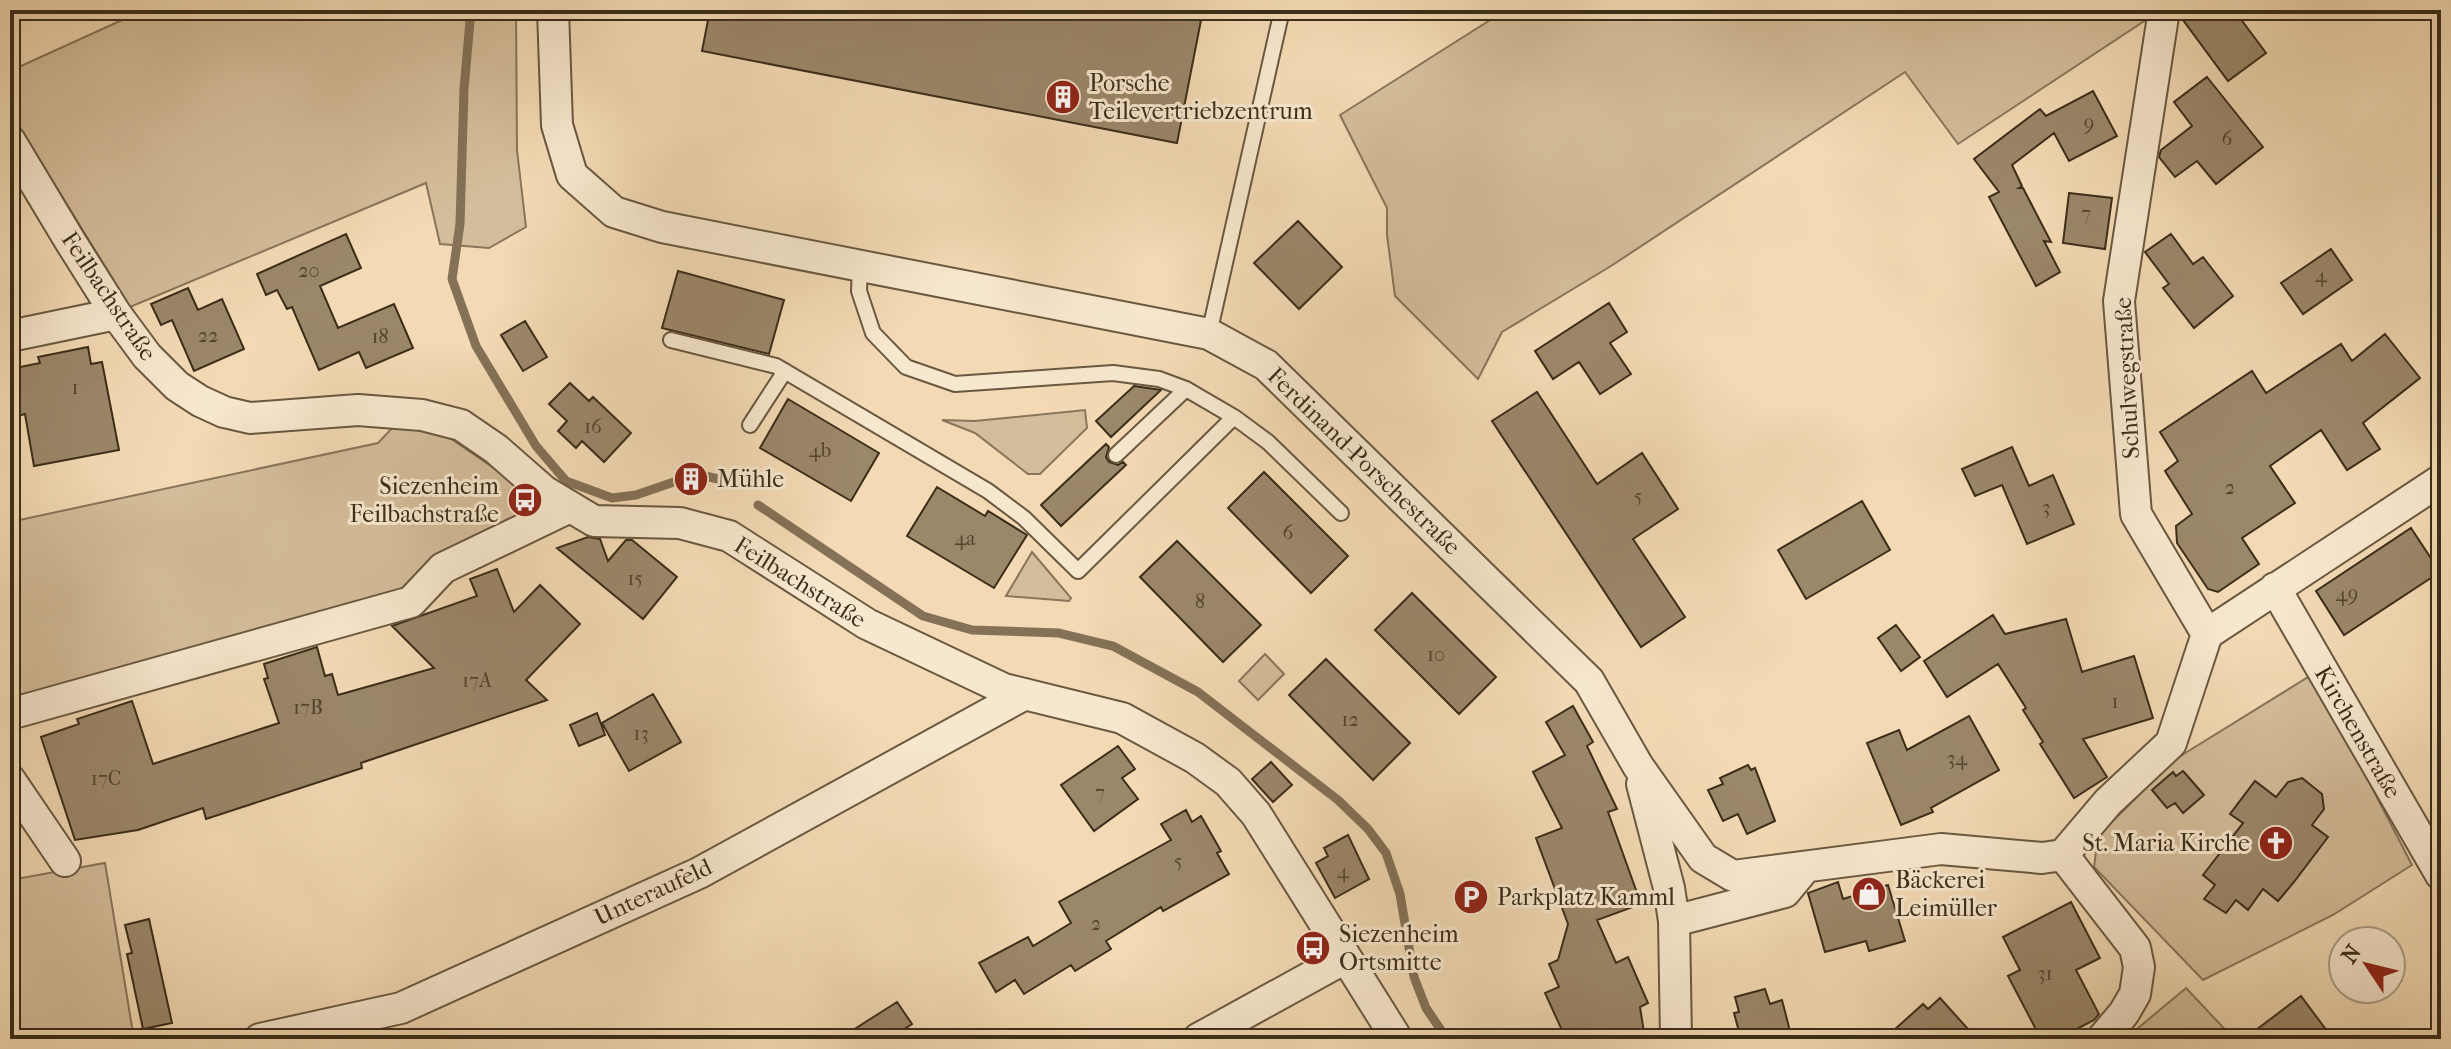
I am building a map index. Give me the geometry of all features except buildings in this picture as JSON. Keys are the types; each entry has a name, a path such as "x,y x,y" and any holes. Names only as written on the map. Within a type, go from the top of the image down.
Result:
{"street":[{"name":"Ferdinand-Porschestraße","path":"553,10 557,125 572,175 614,212 662,227 1209,334 1266,365 1589,681 1638,766"},
{"name":"Schulwegstraße","path":"2164,10 2119,301 2136,514 2207,634"},
{"name":"Feilbachstraße","path":"10,141 116,314 147,356 177,386 200,401 224,412 250,418 358,410 422,415 461,425 496,449 544,491 594,521 680,523 729,536 867,624 1004,689 1122,718 1195,758 1228,782 1256,814 1397,1039"},
{"path":"10,336 116,314"},
{"path":"1638,766 1703,858 1733,876 1941,849 2042,858 2063,855 2108,802 2171,743 2207,634 2441,480"},
{"path":"10,714 411,602 443,568 570,507"},
{"name":"Kirchenstraße","path":"2275,588 2441,875"},
{"name":"Unteraufeld","path":"260,1039 401,1008 699,873 1025,694"},
{"path":"1638,766 1669,888 1674,921 1676,1039"},
{"path":"10,780 65,861"},
{"path":"2063,855 2135,948 2139,967 2135,994 2102,1039"},
{"path":"1674,921 1785,892 1804,869"},
{"path":"1198,1039 1345,958"}],"lane":[{"path":"1209,334 1282,10"},
{"path":"860,265 859,291 873,333 906,367 955,384 1113,373 1159,379 1186,389 1234,417 1268,442 1341,513"},
{"path":"671,340 780,368 988,491 1024,518 1078,571 1234,417"},
{"path":"750,425 780,368"},
{"path":"1116,455 1186,389"}],"shaded area":[{"path":"144,10 516,10 517,150 526,227 489,248 440,244 426,183 130,307 10,112 10,71"},
{"path":"1506,10 2161,10 1958,144 1905,72 1611,266 1502,332 1478,379 1395,296 1387,235 1387,208 1340,115"},
{"path":"1085,410 1087,428 1040,474 1028,474 975,433 942,420 975,421"},
{"path":"395,425 447,436 513,481 520,514 406,590 10,700 10,522 378,443"},
{"path":"1032,552 1071,598 1069,601 1006,596"},
{"path":"1265,654 1284,674 1258,700 1239,681"},
{"path":"2313,674 2412,865 2333,915 2203,980 2094,867 2098,836 2174,760"},
{"path":"105,863 134,1039 10,1039 10,880"},
{"path":"2186,988 2234,1039 2125,1039"}],"waterway":[{"path":"471,10 464,89 460,224 452,279 476,346 536,446 566,481 612,498 636,495 697,474 728,484"},
{"path":"758,505 923,616 972,630 1059,633 1113,646 1198,692 1338,800 1368,829 1386,853 1400,894 1414,977 1426,1008 1447,1039"}],"place":[{"name":"Porsche Teilevertriebzentrum","path":"1063,97"},
{"name":"Mühle","path":"691,479"},
{"name":"Siezenheim Feilbachstraße","path":"525,500"},
{"name":"St. Maria Kirche","path":"2276,843"},
{"name":"Bäckerei Leimüller","path":"1869,894"},
{"name":"Parkplatz Kamml","path":"1471,897"},
{"name":"Siezenheim Ortsmitte","path":"1313,948"}]}
